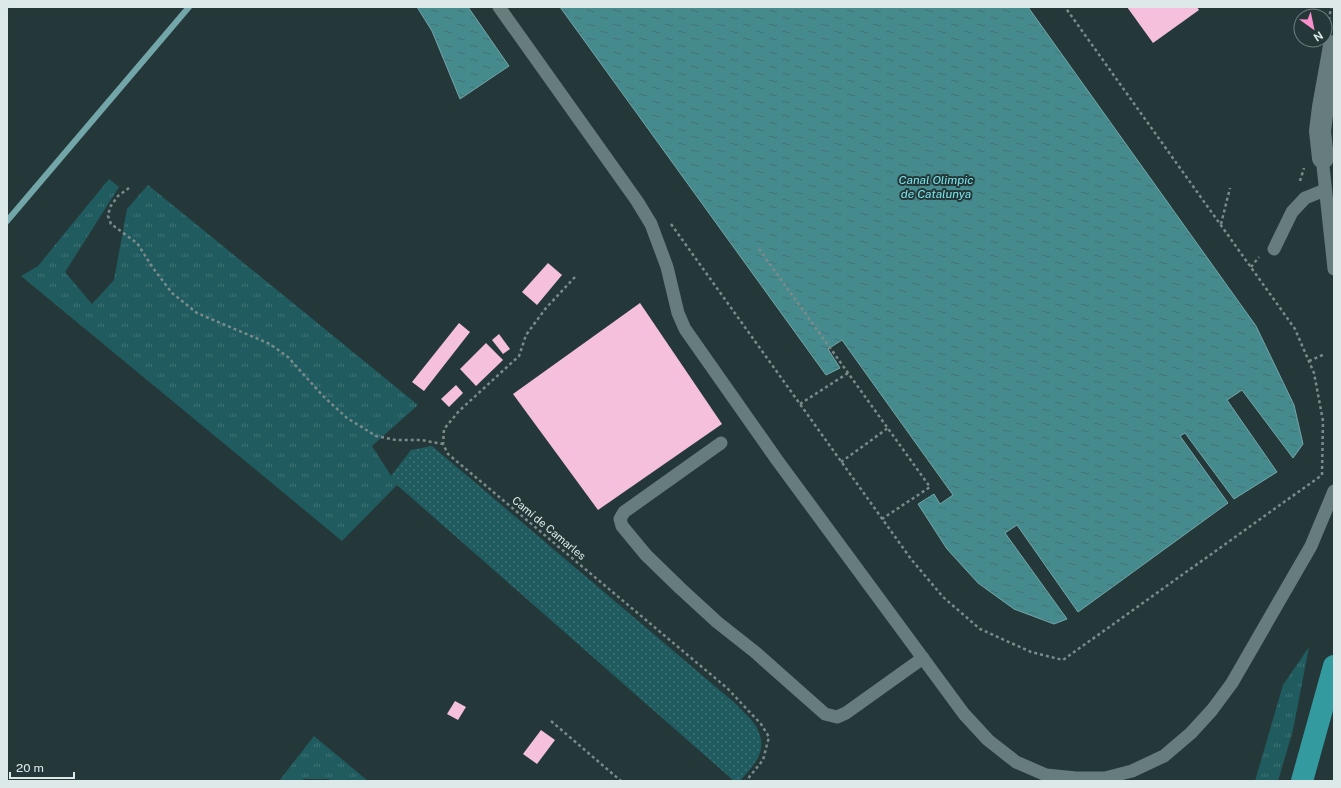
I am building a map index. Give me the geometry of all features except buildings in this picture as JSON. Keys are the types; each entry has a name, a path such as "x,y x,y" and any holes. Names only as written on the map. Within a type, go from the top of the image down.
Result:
{"highway":[{"path":"1302,781 1334,666"}],"street":[{"path":"1323,158 1320,131 1334,46"},
{"path":"1323,158 1334,130"}],"lane":[{"path":"499,7 637,201 651,224 667,267 678,313 685,330 777,460 964,714 988,740 1016,762 1046,775 1076,778 1105,778 1132,771 1164,756 1191,733 1212,710 1232,683 1311,546 1334,491"},
{"path":"1323,158 1334,269"},
{"path":"1274,249 1292,212 1306,198 1325,190"},
{"path":"721,443 624,512 620,519 622,526 646,555 717,622 755,652 825,714 837,716 846,713 923,658"}],"path":[{"path":"667,218 911,559 943,597 980,629 1031,652 1063,660 1322,475 1323,421 1314,373 1295,329 1065,7"},
{"path":"129,188 118,196 110,207 108,216 111,224 137,243 153,268 172,293 196,312 270,344 288,357 323,396 347,418 376,436 396,440 421,440 443,444 444,429 459,411 518,356 526,335 546,308 575,277"},
{"path":"1221,225 1230,188"},
{"path":"759,249 930,487 882,519"},
{"path":"1309,361 1325,354"},
{"path":"800,404 848,373"},
{"path":"841,462 888,428"},
{"name":"Camí de Camarles","path":"443,444 448,454 727,688 761,724 769,738 763,760 746,781"},
{"path":"551,721 621,781"}],"green space":[{"path":"109,179 119,187 65,272 92,304 114,280 127,209 148,185 418,405 372,446 397,485 342,541 21,276 38,266"},
{"path":"432,446 736,704 748,717 758,730 761,738 761,745 758,758 740,781 734,781 397,485 391,476 411,450"},
{"path":"1309,647 1293,730 1278,781 1255,781 1283,685"},
{"path":"314,736 368,781 304,779 302,781 279,781"}],"water":[{"path":"417,7 468,7 509,66 460,99 432,31"},
{"name":"Canal Olimpic de Catalunya","path":"560,7 1028,7 1256,326 1294,405 1303,444 1293,458 1242,390 1227,400 1277,472 1234,499 1185,433 1180,436 1228,503 1078,612 1017,525 1005,533 1067,619 1054,624 1014,609 978,583 947,549 918,504 934,494 940,504 953,495 842,340 828,349 840,368 826,375"}],"waterway":[{"path":"7,221 189,7"}]}
